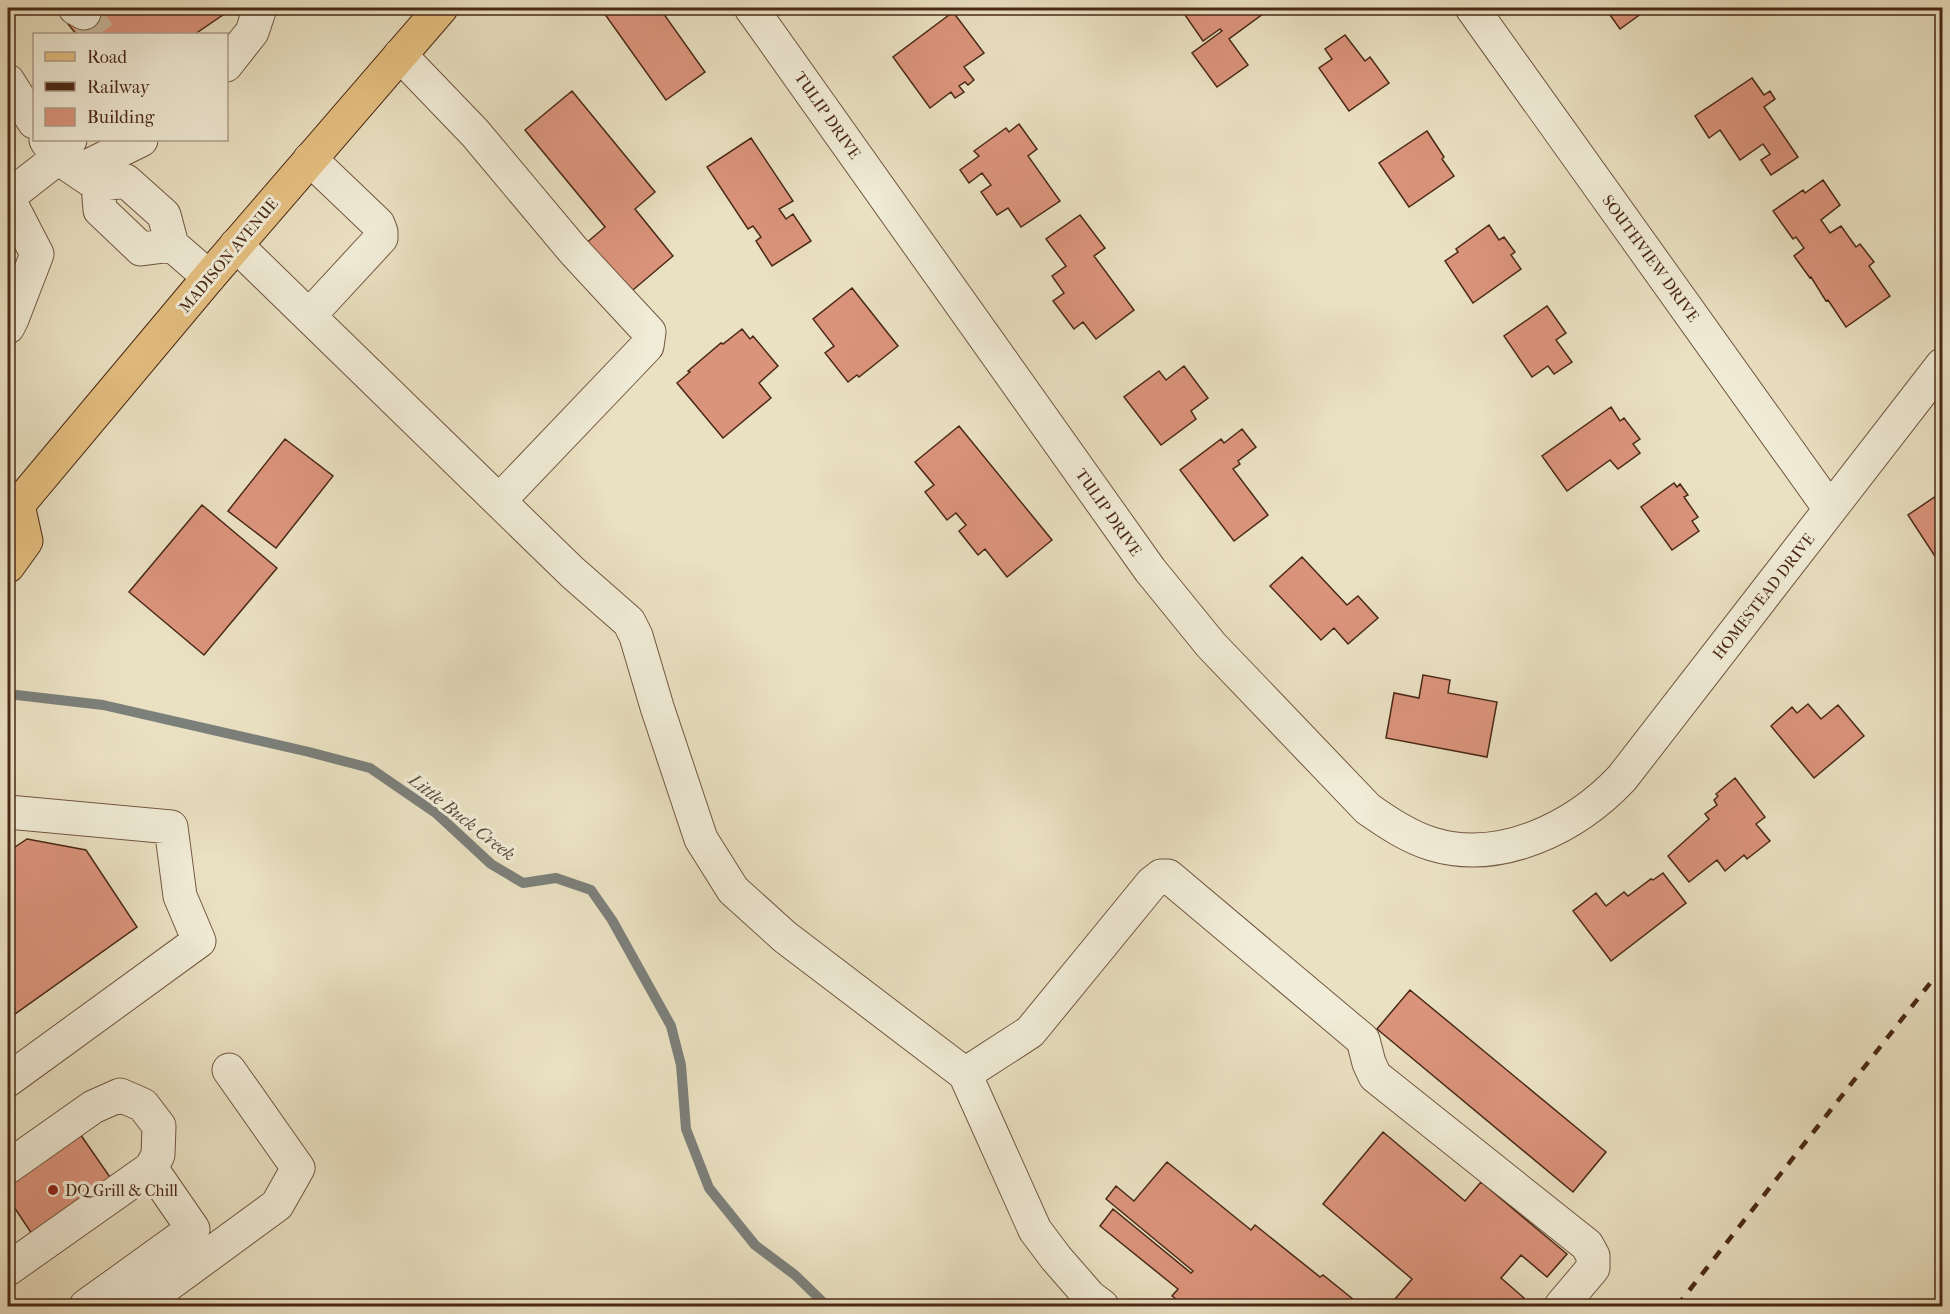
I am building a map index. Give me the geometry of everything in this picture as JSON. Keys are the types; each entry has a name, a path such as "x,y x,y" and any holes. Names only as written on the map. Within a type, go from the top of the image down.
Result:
{"main road":[{"name":"MADISON AVENUE","path":"8,566 26,541 13,505 441,8"}],"street":[{"path":"228,62 252,32 260,8"},
{"name":"TULIP DRIVE","path":"751,8 1150,570 1211,645 1368,809 1392,826 1431,844 1474,850 1489,850 1520,842 1574,817"},
{"name":"SOUTHVIEW DRIVE","path":"1472,8 1830,509"},
{"path":"400,55 475,133 573,250 649,332 647,346 499,501"},
{"path":"8,81 33,120"},
{"path":"8,327 37,254 8,197 70,158 137,141"},
{"path":"70,158 100,210 141,249 172,245 208,277"},
{"path":"309,316 381,238 378,224 310,159"},
{"path":"236,245 572,572 629,622 636,636 701,839 733,890 785,937 965,1074 1035,1230 1090,1297 1102,1306"},
{"name":"HOMESTEAD DRIVE","path":"1574,817 1599,800 1622,778 1942,364"},
{"path":"8,812 171,827 180,896 200,941 8,1080"},
{"path":"965,1074 1030,1032 1152,883 1161,876 1168,876 1363,1040 1375,1076 1587,1245 1593,1256 1593,1268 1561,1306"},
{"path":"139,1306 277,1205 298,1168 229,1070"},
{"path":"8,1167 93,1107 120,1095 143,1105 159,1126 158,1155 151,1168 8,1269"},
{"path":"86,1306 193,1229 151,1168"}],"building":[{"path":"91,8 233,8 196,33 75,33 68,24"},
{"path":"611,8 653,8 657,13 661,10 705,72 666,100 604,13"},
{"path":"1196,8 1271,8 1229,39 1248,65 1217,87 1192,53 1222,31 1220,29 1203,41 1185,15"},
{"path":"1605,8 1649,8 1620,29"},
{"path":"953,12 984,53 964,67 974,80 968,85 965,82 959,86 964,92 955,98 951,92 930,108 893,57"},
{"path":"1345,35 1365,61 1370,57 1389,83 1349,111 1319,68 1332,59 1325,49"},
{"path":"1752,78 1764,95 1770,91 1775,99 1764,107 1798,157 1771,175 1761,160 1770,154 1763,144 1740,160 1720,130 1709,138 1695,116"},
{"path":"572,91 655,192 635,209 673,256 627,295 585,244 605,227 525,130"},
{"path":"1019,124 1037,149 1028,156 1060,201 1021,227 1008,208 997,215 981,192 991,185 982,173 969,183 960,170 979,156 974,151 1006,128 1009,132"},
{"path":"1427,131 1454,176 1409,207 1379,163"},
{"path":"751,138 793,201 779,209 786,219 793,214 811,241 772,266 756,241 761,237 753,226 748,229 707,167"},
{"path":"1823,180 1840,205 1821,220 1830,233 1841,226 1856,247 1860,244 1874,262 1869,266 1890,296 1846,327 1794,256 1804,248 1796,237 1793,239 1773,211 1803,190 1805,193"},
{"path":"1080,215 1105,248 1094,256 1134,310 1096,339 1083,322 1074,329 1053,301 1064,293 1052,276 1066,266 1046,239"},
{"path":"1489,225 1499,240 1504,237 1515,252 1511,255 1521,269 1473,303 1445,261 1458,252 1456,249"},
{"path":"852,288 898,346 859,377 857,375 848,382 825,353 834,346 813,319"},
{"path":"1547,306 1566,333 1556,340 1572,362 1554,374 1548,366 1532,377 1504,336"},
{"path":"742,329 750,339 753,336 778,366 759,383 771,398 723,438 677,383 721,343 723,344"},
{"path":"1184,366 1208,398 1191,411 1196,419 1161,445 1124,397 1159,371 1166,380"},
{"path":"1611,407 1620,421 1624,418 1640,439 1633,444 1640,453 1618,469 1610,460 1567,491 1542,456"},
{"path":"959,426 1052,540 1007,577 985,549 978,555 959,531 966,525 956,513 947,520 925,492 934,485 915,462"},
{"path":"1242,429 1256,447 1238,461 1240,464 1233,469 1268,515 1234,541 1180,470 1221,439 1224,443"},
{"path":"285,439 333,476 276,548 228,511"},
{"path":"1674,483 1677,487 1680,484 1688,495 1684,497 1698,517 1692,521 1699,531 1672,550 1641,507"},
{"path":"1942,492 1942,567 1908,515"},
{"path":"202,505 277,568 204,655 129,592"},
{"path":"1302,557 1347,605 1358,596 1378,618 1348,644 1334,628 1321,640 1270,586"},
{"path":"1423,675 1450,680 1448,693 1497,702 1487,757 1386,738 1394,693 1419,698"},
{"path":"1808,704 1821,719 1838,705 1864,736 1814,778 1771,726 1792,707 1797,713"},
{"path":"1735,778 1765,817 1756,824 1770,841 1747,859 1744,855 1725,871 1717,860 1689,882 1668,856 1709,819 1705,814 1717,805 1714,800 1718,796 1716,794"},
{"path":"27,839 86,850 137,927 8,1019 8,844 12,849"},
{"path":"1663,873 1686,903 1611,961 1573,911 1596,893 1606,906 1624,892 1628,896"},
{"path":"1410,990 1606,1152 1573,1192 1377,1029"},
{"name":"DQ Grill & Chill","path":"78,1131 112,1180 32,1234 8,1198 8,1181"},
{"path":"1383,1132 1465,1201 1481,1182 1567,1254 1547,1277 1521,1255 1501,1278 1524,1298 1518,1306 1389,1306 1412,1279 1323,1204"},
{"path":"1167,1162 1251,1230 1255,1225 1320,1277 1323,1275 1359,1304 1357,1306 1185,1306 1172,1296 1178,1289 1100,1226 1113,1209 1191,1273 1193,1271 1106,1199 1116,1186 1134,1201"}],"waterway":[{"name":"Little Buck Creek","path":"8,694 103,705 370,768 437,814 491,864 523,883 556,878 591,890 612,920 671,1026 681,1065 686,1129 709,1188 755,1245 795,1275 827,1306"}],"tunnel":[{"path":"84,13 98,33"}],"railway":[{"path":"1677,1306 1942,968"}],"place":[{"name":"DQ Grill & Chill","path":"53,1190"}]}
